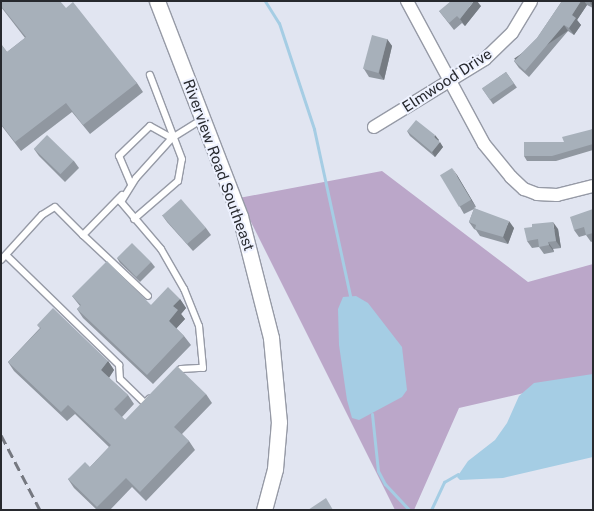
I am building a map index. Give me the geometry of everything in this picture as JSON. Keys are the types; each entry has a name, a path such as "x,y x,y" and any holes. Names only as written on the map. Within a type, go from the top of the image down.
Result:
{"street":[{"name":"Riverview Road Southeast","path":"157,1 203,119 252,254 275,362 279,404 277,446 264,510"},
{"path":"407,1 484,144 524,189 558,196 593,186"},
{"name":"Elmwood Drive","path":"374,127 485,58 512,33 531,1"}],"lane":[{"path":"134,219 178,181 182,159 172,138 150,75"},
{"path":"83,235 123,194 172,138 203,119"},
{"path":"131,184 119,156 150,126 172,138"},
{"path":"123,194 121,202 161,249 184,289 199,326 204,368 181,369 167,383"},
{"path":"148,296 55,207 42,215 3,257 119,365 120,379 145,403 152,396"}],"shaded area":[{"path":"382,171 528,282 593,264 593,377 459,408 414,510 395,510 239,198"}],"water":[{"path":"356,296 368,303 402,347 407,390 402,397 359,420 352,418 347,400 339,345 338,309 343,297"},
{"path":"593,374 593,457 503,478 460,480 457,477 468,461 495,440 507,423 519,396 534,383"}],"building":[{"path":"1,1 60,1 66,8 73,2 137,83 83,125 66,103 15,142 1,124 1,44 7,52 26,37 1,6"},
{"path":"451,1 474,1 460,19 457,16 449,23 439,11"},
{"path":"562,1 581,1 572,15 576,18 569,28 564,25 525,71 514,61 537,38"},
{"path":"372,35 387,39 378,73 363,69"},
{"path":"506,72 514,84 490,100 482,88"},
{"path":"416,120 435,135 434,137 440,142 432,152 407,131"},
{"path":"593,129 593,144 552,156 524,156 524,142 564,142 562,137"},
{"path":"47,135 74,161 60,174 34,149"},
{"path":"452,168 471,200 459,207 440,175"},
{"path":"181,199 206,228 187,244 162,215"},
{"path":"474,208 509,221 503,237 475,229 476,225 469,222"},
{"path":"593,209 593,233 586,235 584,227 574,230 570,217"},
{"path":"553,222 556,241 548,242 549,245 539,247 538,239 527,241 524,228 532,227 532,224"},
{"path":"132,243 151,262 136,277 117,258"},
{"path":"107,261 151,305 168,287 180,299 173,306 178,310 169,321 184,336 147,375 77,309 81,305 72,296"},
{"path":"53,308 108,361 101,370 128,395 114,409 125,420 177,366 206,394 174,427 189,441 140,492 126,478 97,507 68,479 85,462 90,467 111,445 68,405 61,412 8,362 41,328 37,325"},
{"path":"326,498 333,510 308,510"}],"waterway":[{"path":"265,1 279,23 314,129 350,296"},
{"path":"372,414 378,471 385,484 409,510"},
{"path":"431,510 444,482 458,474"}],"railway":[{"path":"1,435 40,510"}]}
